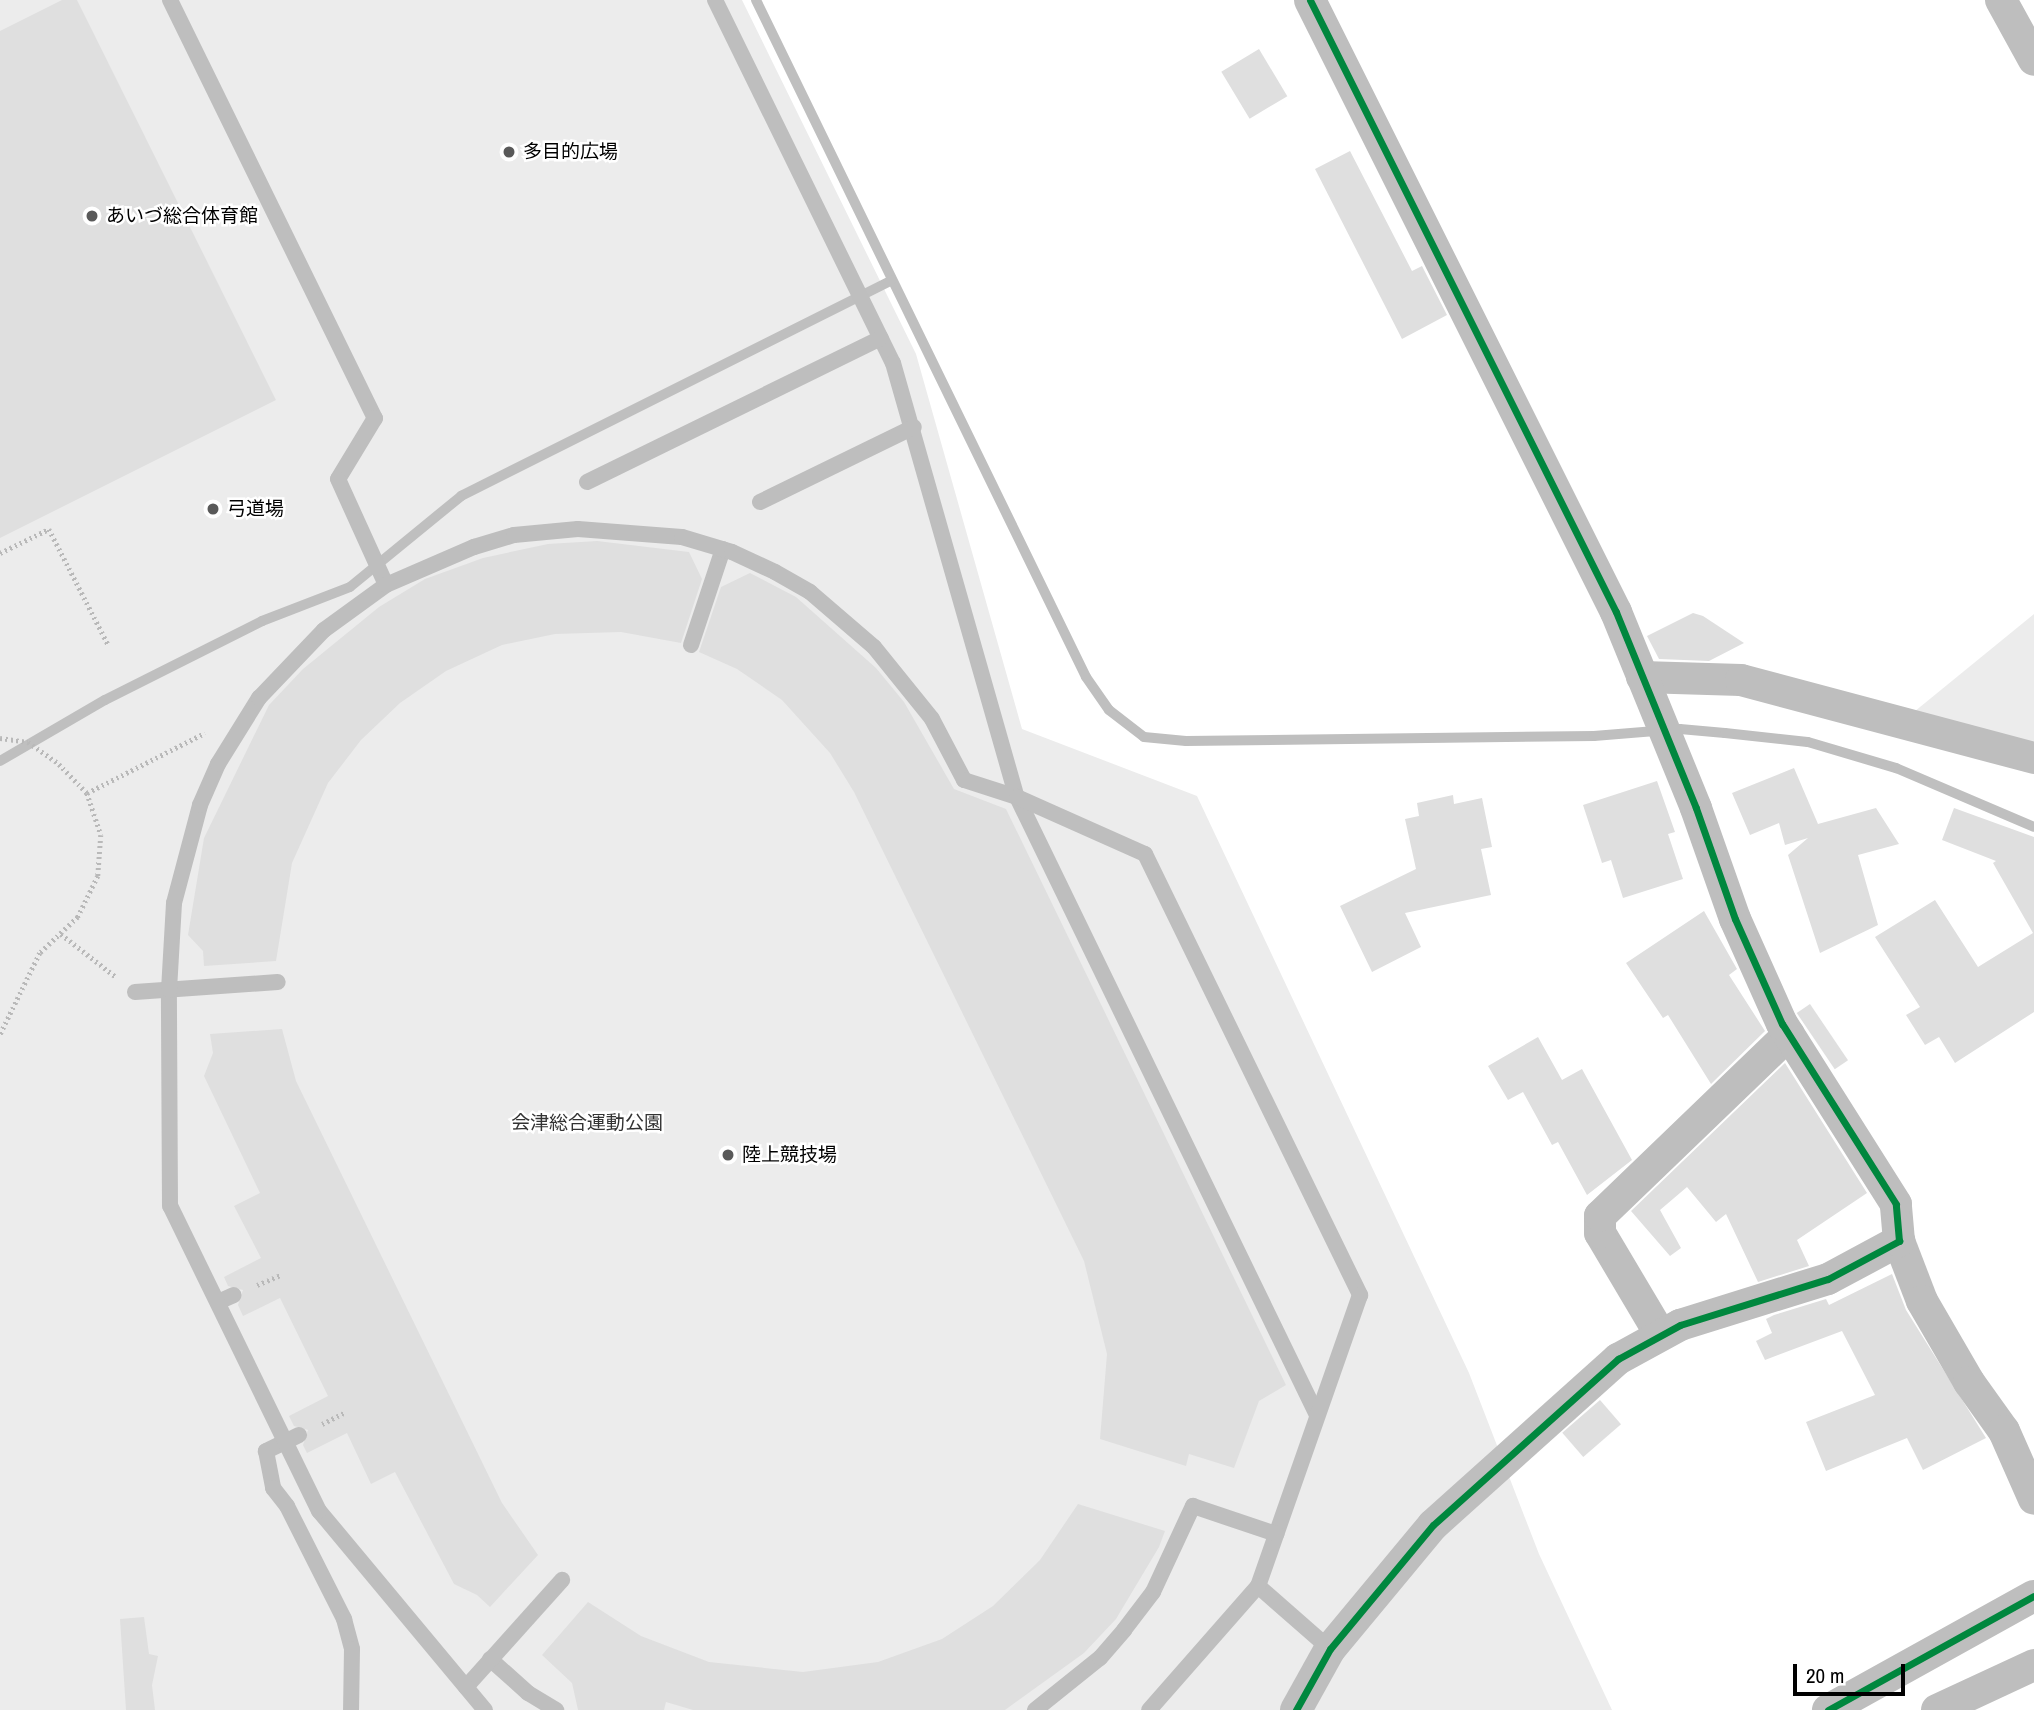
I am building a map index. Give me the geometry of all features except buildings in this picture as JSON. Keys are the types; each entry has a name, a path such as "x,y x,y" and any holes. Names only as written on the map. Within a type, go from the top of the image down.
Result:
{"street":[{"path":"1310,0 1616,612 1696,808 1735,919 1789,1034 1896,1204 1899,1241 1922,1301 1969,1382 2004,1430 2034,1499"},
{"path":"2001,0 2034,60"},
{"path":"1642,677 1741,680 2034,758"},
{"path":"1660,1334 1600,1233 1601,1216 1789,1034"},
{"path":"1296,1710 1330,1648 1443,1515 1618,1359 1660,1334 1828,1279 1899,1241"},
{"path":"1828,1710 2034,1596"},
{"path":"1937,1710 2034,1665"}],"lane":[{"path":"170,0 375,418 338,480 386,585"},
{"path":"715,0 881,338 914,427 1017,797 1317,1415"},
{"path":"587,482 881,338"},
{"path":"760,502 914,427"},
{"path":"485,1710 319,1511 292,1438 218,1302 170,1206 169,990 174,903 183,860 218,764 251,710 324,630 386,585 474,547 513,535 563,529 681,537 723,549 775,572 843,618 908,684 964,780 1017,797 1146,855 1360,1295 1258,1586 1149,1710"},
{"path":"691,645 723,549"},
{"path":"135,992 278,982"},
{"path":"218,1302 234,1295"},
{"path":"292,1438 266,1451 273,1488 287,1506 344,1619 352,1649 351,1710"},
{"path":"1035,1710 1100,1658 1125,1630 1153,1592 1193,1506 1276,1534"},
{"path":"466,1687 562,1580"},
{"path":"1258,1586 1330,1648"},
{"path":"490,1659 528,1693 556,1710"}],"path":[{"path":"0,553 49,529 109,646"},
{"path":"87,793 251,710"},
{"path":"0,738 28,742 59,764 87,793 101,835 98,876 78,917 40,953 0,1035"},
{"path":"61,934 135,992"}],"green space":[{"name":"会津総合運動公園","path":"0,0 742,0 916,354 1022,729 1197,796 1469,1373 1539,1554 1612,1710 0,1710"},
{"path":"2034,614 2034,748 1909,716"}],"waterway":[{"path":"756,0 1086,677 1109,710 1144,737 1186,741 1594,736 1680,729 1725,733 1808,742 1896,768 2034,827"},
{"path":"0,761 105,700 262,621 350,587 461,496 891,281"}],"cycle path":[{"path":"1296,1710 1330,1649 1433,1525 1618,1359 1680,1325 1828,1279 1899,1241 1896,1204 1782,1024 1735,919 1696,808 1616,612 1310,0"},
{"path":"1828,1710 2034,1596"}],"place":[{"name":"多目的広場","path":"509,152"},
{"name":"あいづ総合体育館","path":"92,216"},
{"name":"弓道場","path":"213,509"},
{"name":"陸上競技場","path":"728,1155"}]}
